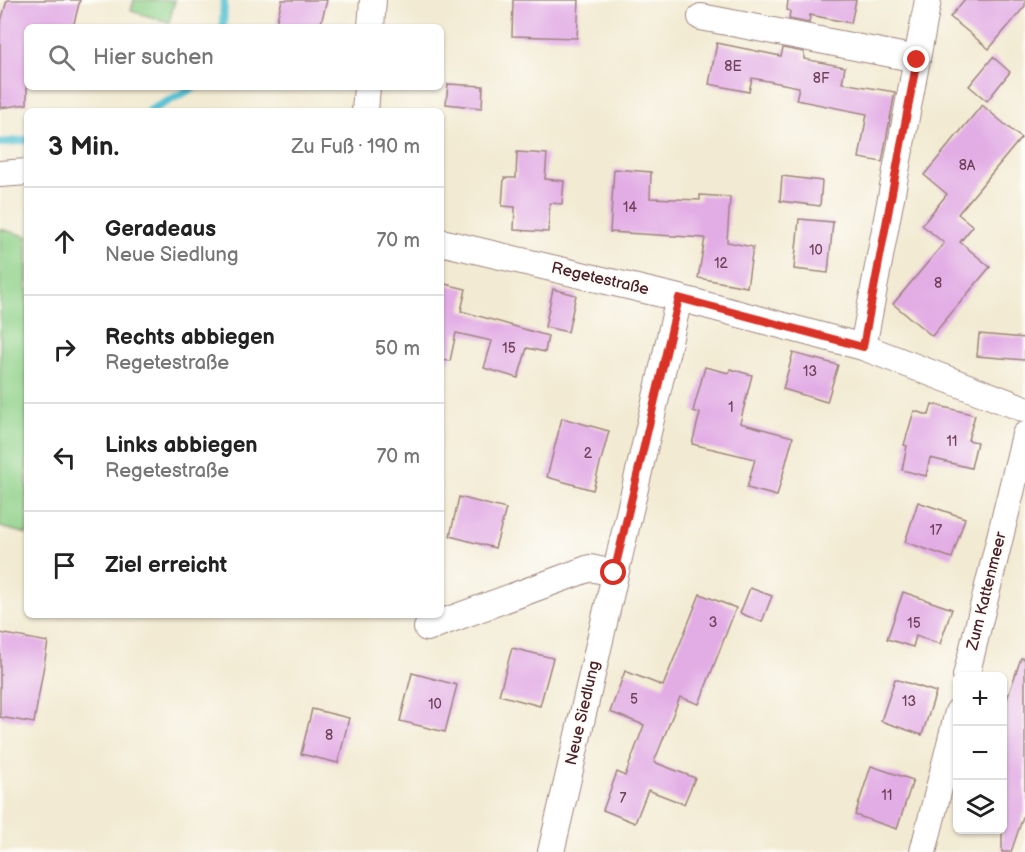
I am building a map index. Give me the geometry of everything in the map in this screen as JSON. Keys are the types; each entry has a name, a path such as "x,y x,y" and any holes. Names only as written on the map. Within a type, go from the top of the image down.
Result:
{"street":[{"path":"371,24 373,0"},
{"path":"863,347 928,0"},
{"path":"701,17 917,60"},
{"path":"365,108 367,90"},
{"path":"0,174 24,172"},
{"name":"Regetestraße","path":"444,243 679,298 863,347 1025,409"},
{"name":"Neue Siedlung","path":"551,852 679,298"},
{"name":"Zum Kattenmeer","path":"967,672 1025,435"},
{"path":"427,628 590,568 614,573"},
{"path":"923,852 954,726"}],"green space":[{"path":"134,0 175,0 169,22 131,11"},
{"path":"0,229 24,235 24,533 0,527"}],"building":[{"path":"7,0 80,0 74,24 24,24 24,90 27,90 27,104 0,108 0,25"},
{"path":"282,0 327,0 321,24 276,23"},
{"path":"513,0 579,0 577,38 512,36"},
{"path":"788,0 856,0 851,23 810,15 809,23 789,19"},
{"path":"964,0 1025,0 1025,6 989,49 950,17"},
{"path":"717,43 781,56 783,48 804,52 804,59 845,67 842,83 895,92 882,162 859,158 867,114 796,100 799,87 752,78 749,92 709,84"},
{"path":"993,57 1010,72 987,101 969,86"},
{"path":"448,84 483,86 482,108 446,104"},
{"path":"982,105 1021,138 958,214 973,226 960,242 990,267 932,336 893,304 944,243 922,225 947,194 924,175"},
{"path":"517,152 547,154 545,179 564,181 562,204 550,203 548,232 514,230 515,207 502,206 504,178 516,178"},
{"path":"614,169 651,172 650,198 700,200 700,195 730,197 727,242 753,247 747,287 698,278 705,238 610,232"},
{"path":"782,176 822,181 820,206 780,201"},
{"path":"799,219 833,222 828,273 794,269"},
{"path":"444,284 466,289 461,311 548,336 545,352 527,348 518,378 484,368 492,341 456,333 450,361 444,360"},
{"path":"553,289 576,295 568,332 545,327"},
{"path":"979,334 1025,338 1025,360 977,356"},
{"path":"793,353 838,365 827,402 783,389"},
{"path":"705,367 729,373 730,369 752,375 740,423 793,437 777,496 747,488 755,459 692,444 700,413 693,411"},
{"path":"932,404 975,415 968,440 977,442 971,468 930,458 926,476 902,470 907,446 904,445 914,411 929,415"},
{"path":"562,418 609,431 593,490 547,477"},
{"path":"459,497 506,509 495,548 450,536"},
{"path":"918,502 965,518 952,558 905,542"},
{"path":"750,588 772,596 762,622 740,613"},
{"path":"903,592 952,609 940,644 916,636 913,647 887,639"},
{"path":"700,594 736,608 699,704 680,697 654,762 695,778 684,804 648,790 635,823 603,810 617,772 625,776 644,725 610,712 625,671 663,686"},
{"path":"0,633 48,642 34,723 0,717"},
{"path":"512,648 553,658 540,706 499,695"},
{"path":"1021,658 1025,659 1025,811 1011,852 1002,852 1002,834 1007,834 1007,699"},
{"path":"412,673 457,685 445,732 400,721"},
{"path":"895,679 936,692 922,735 881,721"},
{"path":"312,709 349,718 338,763 301,754"},
{"path":"871,766 913,780 897,829 855,815"}],"waterway":[{"path":"223,24 224,0"},
{"path":"155,108 189,90"},
{"path":"0,143 24,140"}],"route":[{"path":"614,573 679,298 863,347 917,60"}]}
